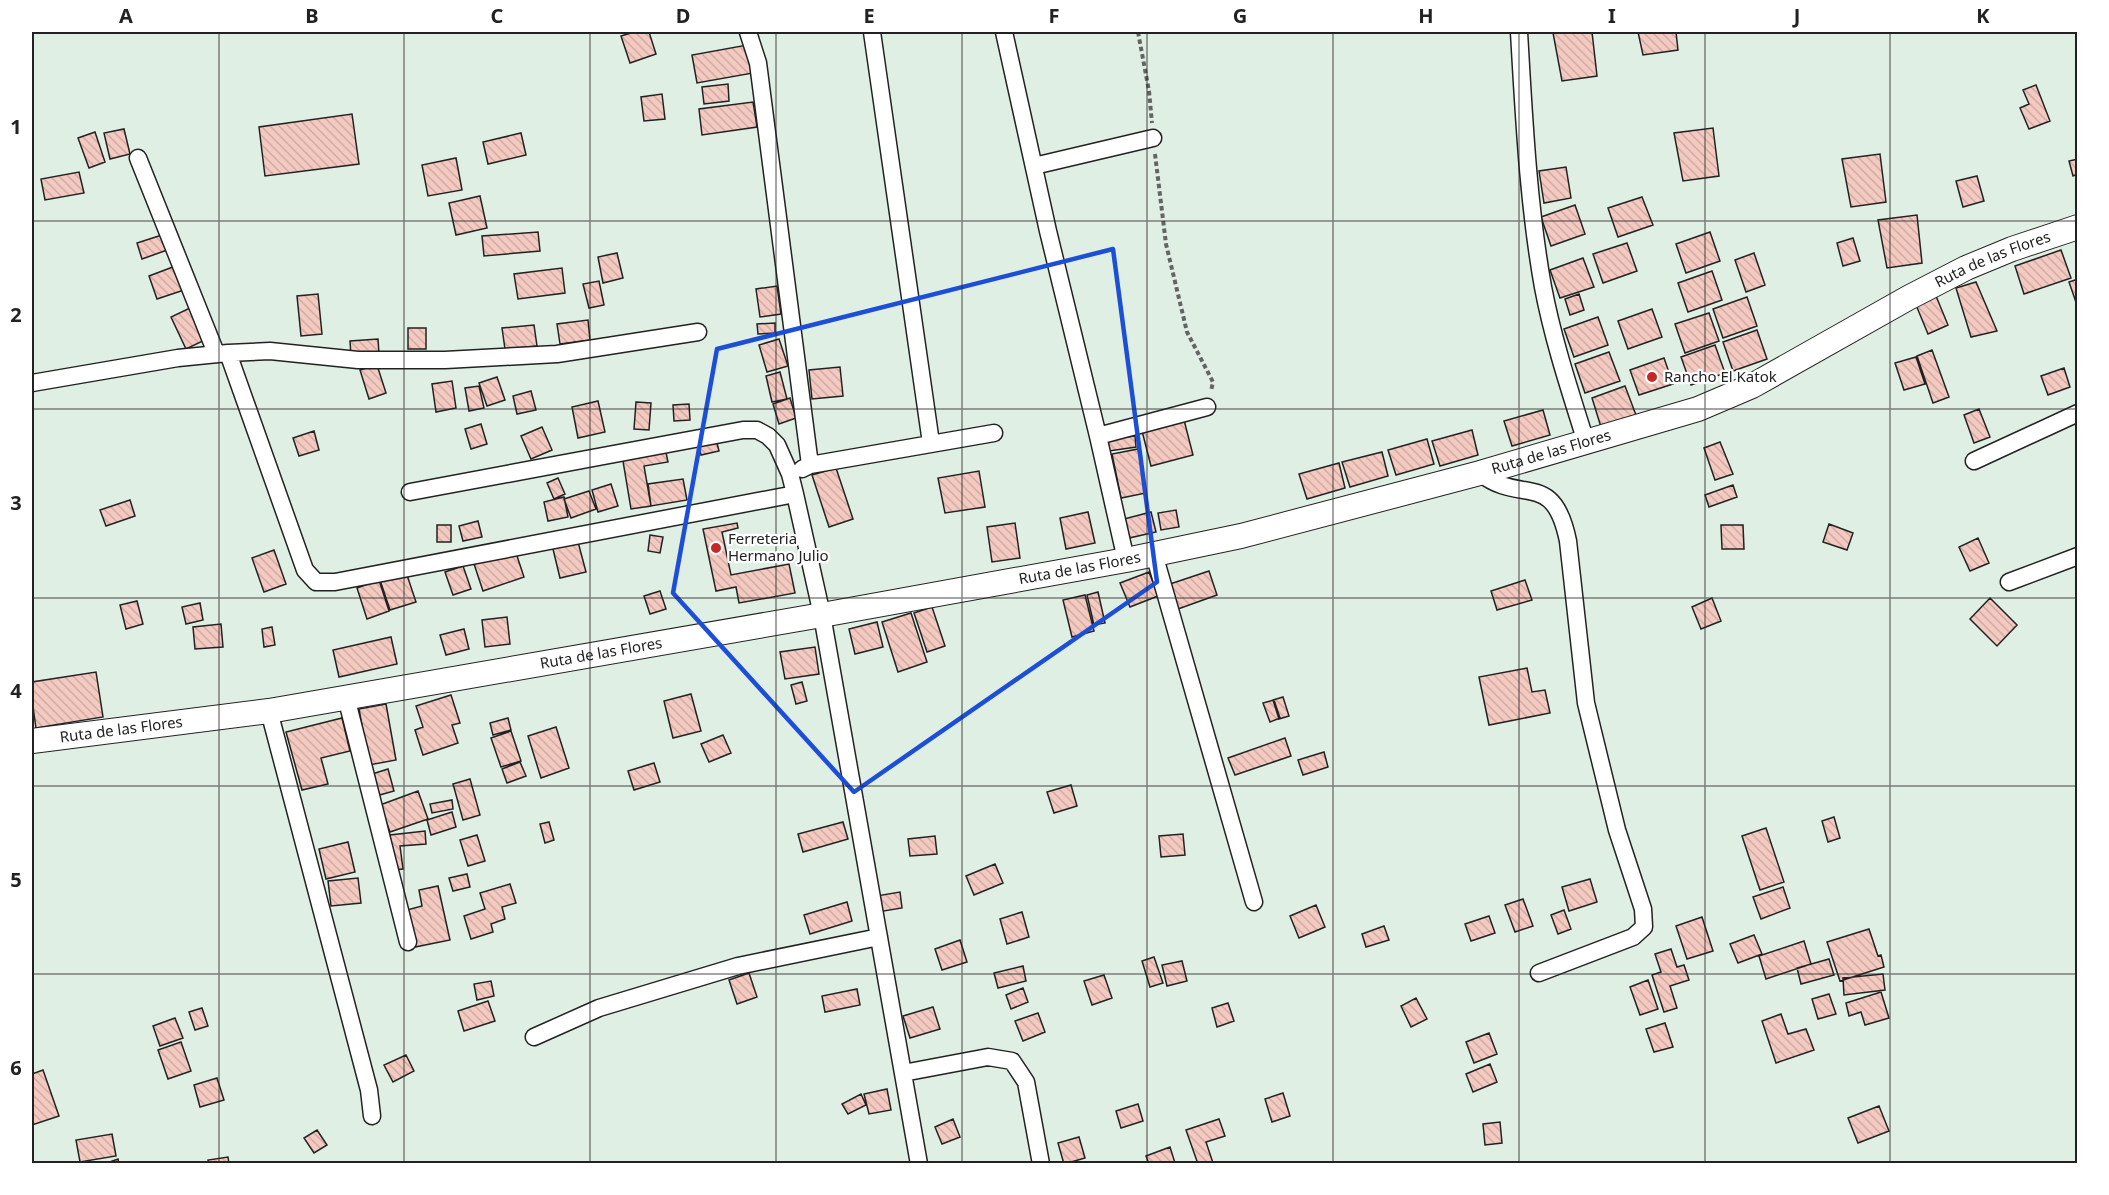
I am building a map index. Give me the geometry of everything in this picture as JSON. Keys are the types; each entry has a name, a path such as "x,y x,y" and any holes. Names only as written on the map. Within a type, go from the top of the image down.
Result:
{"main road":[{"name":"Ruta de las Flores","path":"32,741 269,711 822,615 1126,560 1240,536 1480,473 1698,409 1741,391 1966,268 2012,249 2078,227"}],"street":[{"path":"748,32 758,63 810,465"},
{"path":"872,32 931,443"},
{"path":"1004,32 1048,231 1126,560"},
{"path":"1519,32 1528,176 1544,287 1558,350 1586,442"},
{"path":"1034,166 1153,138"},
{"path":"138,158 222,353 305,570 316,582 335,582 795,494"},
{"path":"32,383 222,353 270,351 358,360 445,360 557,354 698,332"},
{"path":"1098,436 1207,407"},
{"path":"1974,461 2078,413"},
{"path":"410,492 743,430 757,430 777,445 790,474 822,615 919,1164"},
{"path":"790,474 810,465 994,434"},
{"path":"1480,473 1490,481 1504,486 1540,493 1555,505 1564,522 1587,703 1617,830 1643,909 1644,927 1633,937 1539,973"},
{"path":"1154,554 1254,902"},
{"path":"2009,582 2078,556"},
{"path":"346,697 408,942"},
{"path":"269,711 369,1090 372,1116"},
{"path":"534,1037 599,1008 738,966 879,937"},
{"path":"903,1073 988,1057 1012,1061 1026,1082 1041,1164"}],"path":[{"path":"1138,32 1149,91 1166,244 1187,332 1214,381 1207,407"}],"highlighted area":[{"path":"1113,249 1157,582 854,792 673,593 717,349"}],"green space":[{"path":"32,32 2077,32 2077,1163 32,1163"}],"building":[{"path":"634,32 649,32 656,54 630,63 621,36"},
{"path":"1592,32 1597,76 1562,81 1553,33"},
{"path":"1638,32 1676,32 1678,50 1643,55"},
{"path":"747,45 753,73 697,83 692,55"},
{"path":"728,84 729,101 704,104 702,87"},
{"path":"2036,85 2050,121 2029,129 2020,108 2029,104 2023,90"},
{"path":"662,94 665,119 644,121 641,97"},
{"path":"753,102 757,127 702,135 699,109"},
{"path":"352,114 359,164 265,176 259,127"},
{"path":"1713,128 1719,176 1683,181 1674,133"},
{"path":"124,129 130,154 110,159 104,133"},
{"path":"95,132 105,162 89,168 78,138"},
{"path":"521,133 526,155 488,164 483,142"},
{"path":"1880,154 1886,202 1851,207 1842,159"},
{"path":"456,158 462,190 428,196 422,165"},
{"path":"2078,159 2078,174 2073,176 2069,161"},
{"path":"1566,167 1571,198 1544,203 1539,171"},
{"path":"79,172 84,193 45,200 41,179"},
{"path":"1977,176 1984,201 1963,207 1956,181"},
{"path":"480,196 487,228 456,235 449,203"},
{"path":"1642,197 1653,225 1618,237 1608,208"},
{"path":"1575,205 1585,234 1551,246 1541,217"},
{"path":"1917,215 1922,263 1887,268 1878,220"},
{"path":"538,232 540,251 484,256 482,236"},
{"path":"1710,232 1720,261 1686,273 1676,244"},
{"path":"165,234 170,249 142,259 137,243"},
{"path":"1853,238 1860,261 1843,266 1837,243"},
{"path":"1627,243 1637,271 1603,283 1593,254"},
{"path":"2061,250 2071,278 2024,294 2015,266"},
{"path":"617,253 623,278 603,283 598,257"},
{"path":"1754,253 1765,285 1746,292 1735,260"},
{"path":"1583,258 1594,287 1560,298 1550,270"},
{"path":"178,265 187,289 157,299 149,276"},
{"path":"562,268 565,293 518,299 514,274"},
{"path":"1712,271 1722,300 1688,312 1678,283"},
{"path":"2078,279 2078,308 2069,282"},
{"path":"599,281 604,305 589,308 583,284"},
{"path":"1976,282 1997,331 1971,337 1956,288"},
{"path":"777,286 781,314 760,317 756,289"},
{"path":"318,294 322,334 301,336 297,296"},
{"path":"1579,294 1584,310 1570,315 1565,299"},
{"path":"1936,296 1948,325 1928,334 1916,305"},
{"path":"1747,297 1757,326 1723,338 1713,309"},
{"path":"192,307 207,339 186,349 171,317"},
{"path":"1652,309 1662,337 1628,349 1618,321"},
{"path":"1709,313 1719,341 1685,353 1675,324"},
{"path":"1598,317 1608,345 1574,357 1564,329"},
{"path":"588,320 590,340 560,344 557,324"},
{"path":"775,323 775,333 758,334 757,324"},
{"path":"534,325 537,346 505,349 502,328"},
{"path":"408,328 426,328 426,349 408,349"},
{"path":"1757,330 1767,359 1733,371 1723,342"},
{"path":"378,339 379,354 351,356 350,341"},
{"path":"779,339 788,366 767,372 759,345"},
{"path":"1715,345 1725,373 1691,385 1681,357"},
{"path":"1932,350 1949,397 1933,403 1917,356"},
{"path":"1609,352 1620,381 1585,393 1575,364"},
{"path":"1916,357 1925,384 1904,390 1895,363"},
{"name":"Rancho El Katok","path":"1664,358 1673,384 1639,395 1630,370"},
{"path":"377,365 386,393 369,399 360,370"},
{"path":"840,367 843,396 812,399 809,370"},
{"path":"2064,368 2070,387 2048,395 2041,376"},
{"path":"780,372 787,399 772,402 766,376"},
{"path":"497,377 505,400 487,406 479,383"},
{"path":"452,381 456,408 436,412 432,384"},
{"path":"479,386 484,408 469,411 465,388"},
{"path":"1625,386 1636,415 1601,427 1592,398"},
{"path":"531,391 536,410 517,414 513,396"},
{"path":"790,398 796,418 779,424 773,404"},
{"path":"598,401 605,432 578,438 572,407"},
{"path":"636,402 651,403 649,430 634,429"},
{"path":"689,404 690,420 674,421 673,405"},
{"path":"1979,409 1990,437 1974,443 1964,415"},
{"path":"1543,410 1550,435 1512,446 1504,421"},
{"path":"1184,420 1193,455 1151,466 1142,431"},
{"path":"481,424 487,444 471,449 465,429"},
{"path":"542,427 552,450 531,459 521,436"},
{"path":"1472,430 1478,455 1440,466 1432,441"},
{"path":"314,431 319,450 299,456 293,438"},
{"path":"1135,436 1136,447 1109,451 1108,439"},
{"path":"716,439 719,451 701,455 698,443"},
{"path":"1427,439 1434,464 1396,475 1388,450"},
{"path":"1720,442 1733,474 1715,480 1704,448"},
{"path":"665,448 668,462 644,466 651,506 631,509 622,455"},
{"path":"1138,449 1146,493 1121,498 1112,454"},
{"path":"1382,452 1388,476 1350,487 1342,462"},
{"path":"1339,463 1345,488 1307,499 1299,474"},
{"path":"836,468 853,519 829,527 812,475"},
{"path":"979,471 985,507 945,513 938,478"},
{"path":"558,478 565,494 554,499 547,483"},
{"path":"683,479 687,500 651,506 648,484"},
{"path":"611,484 618,506 598,512 592,490"},
{"path":"1733,485 1737,497 1709,507 1705,495"},
{"path":"589,491 596,509 571,518 564,499"},
{"path":"564,497 568,517 548,521 544,502"},
{"path":"130,500 135,516 106,526 100,510"},
{"path":"1176,510 1179,527 1161,530 1158,513"},
{"path":"1088,512 1095,543 1066,549 1060,518"},
{"path":"1151,512 1156,532 1129,538 1124,519"},
{"path":"478,521 482,537 463,541 459,526"},
{"name":"Ferreteria Hermano Julio","path":"737,523 738,528 722,532 731,575 789,564 795,593 739,603 736,587 716,591 703,529"},
{"path":"1015,523 1020,558 992,562 987,527"},
{"path":"1829,524 1853,533 1847,550 1823,542"},
{"path":"437,525 451,525 451,542 437,542"},
{"path":"1721,525 1743,525 1744,549 1722,549"},
{"path":"650,535 663,537 660,553 648,551"},
{"path":"577,538 586,572 560,578 552,545"},
{"path":"1978,538 1989,563 1970,571 1959,547"},
{"path":"274,550 286,584 264,592 252,558"},
{"path":"515,550 524,577 483,591 474,564"},
{"path":"463,566 471,589 453,595 445,572"},
{"path":"1209,571 1217,595 1178,609 1170,584"},
{"path":"406,572 416,602 390,610 380,580"},
{"path":"1149,572 1158,596 1130,607 1120,583"},
{"path":"379,580 389,611 367,619 357,588"},
{"path":"1525,580 1532,600 1497,610 1491,591"},
{"path":"660,591 666,609 650,614 644,596"},
{"path":"1098,592 1105,623 1094,625 1087,595"},
{"path":"1085,595 1094,631 1072,637 1063,600"},
{"path":"1712,598 1721,621 1701,629 1692,607"},
{"path":"1990,598 2017,625 1997,646 1970,619"},
{"path":"137,601 143,624 126,629 120,605"},
{"path":"200,603 203,620 186,624 182,607"},
{"path":"932,607 945,646 927,652 914,613"},
{"path":"911,613 927,662 898,672 882,622"},
{"path":"507,617 510,644 485,647 482,620"},
{"path":"877,622 883,647 855,654 849,629"},
{"path":"221,624 223,647 195,649 193,627"},
{"path":"272,627 275,645 264,647 262,629"},
{"path":"464,629 469,649 446,655 440,635"},
{"path":"391,637 397,664 339,677 333,650"},
{"path":"815,647 819,674 785,679 780,652"},
{"path":"1527,668 1532,692 1545,690 1550,713 1489,725 1479,677"},
{"path":"96,672 103,717 36,728 32,682"},
{"path":"802,682 807,701 796,704 791,685"},
{"path":"691,694 701,731 673,738 664,701"},
{"path":"451,695 460,723 452,725 458,743 423,755 415,730 423,727 416,706"},
{"path":"1283,697 1289,716 1279,719 1273,700"},
{"path":"1274,700 1280,718 1270,722 1263,703"},
{"path":"386,704 396,760 369,765 359,709"},
{"path":"342,718 350,751 321,758 328,784 302,790 286,732"},
{"path":"508,718 511,730 493,735 490,723"},
{"path":"556,727 569,768 541,778 528,736"},
{"path":"511,731 521,761 501,767 491,738"},
{"path":"723,735 731,753 709,762 701,744"},
{"path":"1285,738 1291,756 1235,775 1228,758"},
{"path":"1324,752 1328,767 1303,775 1298,760"},
{"path":"520,762 526,776 507,783 502,769"},
{"path":"654,763 660,782 634,790 628,771"},
{"path":"388,769 394,791 376,796 369,775"},
{"path":"470,779 480,815 463,820 453,784"},
{"path":"1071,785 1077,806 1054,813 1047,792"},
{"path":"418,791 428,819 390,832 380,805"},
{"path":"452,800 453,809 432,813 430,804"},
{"path":"452,812 456,827 431,835 427,820"},
{"path":"1834,817 1840,838 1828,842 1822,821"},
{"path":"549,822 554,840 545,843 540,824"},
{"path":"843,822 848,839 803,852 798,834"},
{"path":"1766,828 1784,882 1760,890 1742,836"},
{"path":"425,831 426,844 400,846 403,869 394,870 390,835"},
{"path":"1183,834 1185,855 1161,857 1159,836"},
{"path":"477,835 485,861 468,866 460,840"},
{"path":"935,836 937,854 910,856 908,839"},
{"path":"348,842 355,872 326,879 319,849"},
{"path":"995,864 1003,883 974,895 966,876"},
{"path":"467,874 470,887 453,891 449,878"},
{"path":"358,878 361,903 331,906 328,881"},
{"path":"1590,879 1597,902 1569,911 1562,887"},
{"path":"510,884 516,903 502,907 505,919 491,924 493,932 471,939 464,916 485,909 480,893"},
{"path":"438,886 450,940 415,947 407,910 422,906 419,890"},
{"path":"1783,887 1790,908 1761,919 1753,897"},
{"path":"900,892 902,908 878,912 876,896"},
{"path":"1523,899 1533,926 1515,932 1505,905"},
{"path":"847,902 852,921 810,934 804,915"},
{"path":"1316,905 1325,927 1299,938 1290,916"},
{"path":"1564,910 1571,929 1558,934 1551,915"},
{"path":"1022,912 1029,937 1007,944 1000,919"},
{"path":"1489,916 1495,933 1471,941 1465,924"},
{"path":"1702,917 1713,951 1687,959 1676,926"},
{"path":"1384,926 1389,940 1366,947 1362,934"},
{"path":"1869,929 1884,967 1840,981 1827,942"},
{"path":"1754,935 1762,954 1738,963 1730,944"},
{"path":"960,940 967,962 942,970 935,949"},
{"path":"1804,941 1811,964 1766,979 1759,956"},
{"path":"1671,949 1677,967 1684,965 1689,980 1670,986 1677,1008 1664,1012 1652,975 1661,972 1655,954"},
{"path":"1154,957 1163,983 1150,987 1142,961"},
{"path":"1829,959 1834,975 1801,984 1797,968"},
{"path":"1182,961 1187,981 1167,986 1162,965"},
{"path":"1023,966 1026,981 998,988 994,973"},
{"path":"749,973 757,997 737,1004 729,980"},
{"path":"1883,974 1885,990 1844,995 1843,978"},
{"path":"1104,975 1112,998 1092,1005 1084,981"},
{"path":"1648,980 1658,1009 1640,1015 1630,987"},
{"path":"491,981 494,996 477,1000 474,984"},
{"path":"1023,988 1028,1002 1011,1009 1006,995"},
{"path":"857,989 860,1005 825,1012 822,996"},
{"path":"1881,992 1889,1018 1865,1025 1861,1012 1849,1016 1846,1003"},
{"path":"1829,994 1836,1014 1818,1019 1812,999"},
{"path":"1416,998 1427,1019 1411,1027 1401,1006"},
{"path":"488,1001 495,1021 464,1031 458,1011"},
{"path":"1228,1003 1234,1021 1217,1027 1212,1008"},
{"path":"933,1007 940,1029 910,1038 903,1016"},
{"path":"202,1008 208,1026 195,1030 189,1012"},
{"path":"1038,1013 1045,1032 1023,1041 1015,1021"},
{"path":"1781,1014 1788,1034 1806,1029 1814,1050 1776,1063 1762,1021"},
{"path":"175,1018 183,1038 160,1046 153,1026"},
{"path":"1665,1023 1673,1047 1654,1052 1646,1029"},
{"path":"1489,1033 1497,1054 1474,1063 1466,1042"},
{"path":"181,1042 191,1071 168,1079 158,1050"},
{"path":"406,1055 414,1071 393,1082 384,1065"},
{"path":"1490,1064 1497,1082 1473,1092 1466,1074"},
{"path":"43,1070 59,1116 32,1125 32,1074"},
{"path":"217,1078 224,1100 200,1107 194,1085"},
{"path":"887,1089 891,1110 869,1114 864,1094"},
{"path":"1283,1093 1290,1116 1272,1122 1265,1099"},
{"path":"861,1094 866,1105 848,1114 842,1104"},
{"path":"1138,1104 1143,1121 1121,1128 1116,1111"},
{"path":"1879,1106 1889,1131 1858,1143 1848,1118"},
{"path":"953,1119 960,1137 942,1144 935,1127"},
{"path":"1219,1119 1225,1136 1206,1142 1213,1163 1198,1164 1186,1130"},
{"path":"1500,1122 1502,1143 1485,1145 1483,1124"},
{"path":"317,1130 327,1145 314,1153 304,1138"},
{"path":"112,1134 116,1156 80,1162 76,1140"},
{"path":"1079,1137 1085,1158 1064,1164 1058,1143"},
{"path":"1170,1147 1175,1163 1149,1164 1146,1156"},
{"path":"228,1157 229,1164 209,1164 208,1160"},
{"path":"118,1159 119,1164 104,1164"}],"place":[{"name":"Rancho El Katok","path":"1652,377"},
{"name":"Ferreteria Hermano Julio","path":"716,548"}]}
